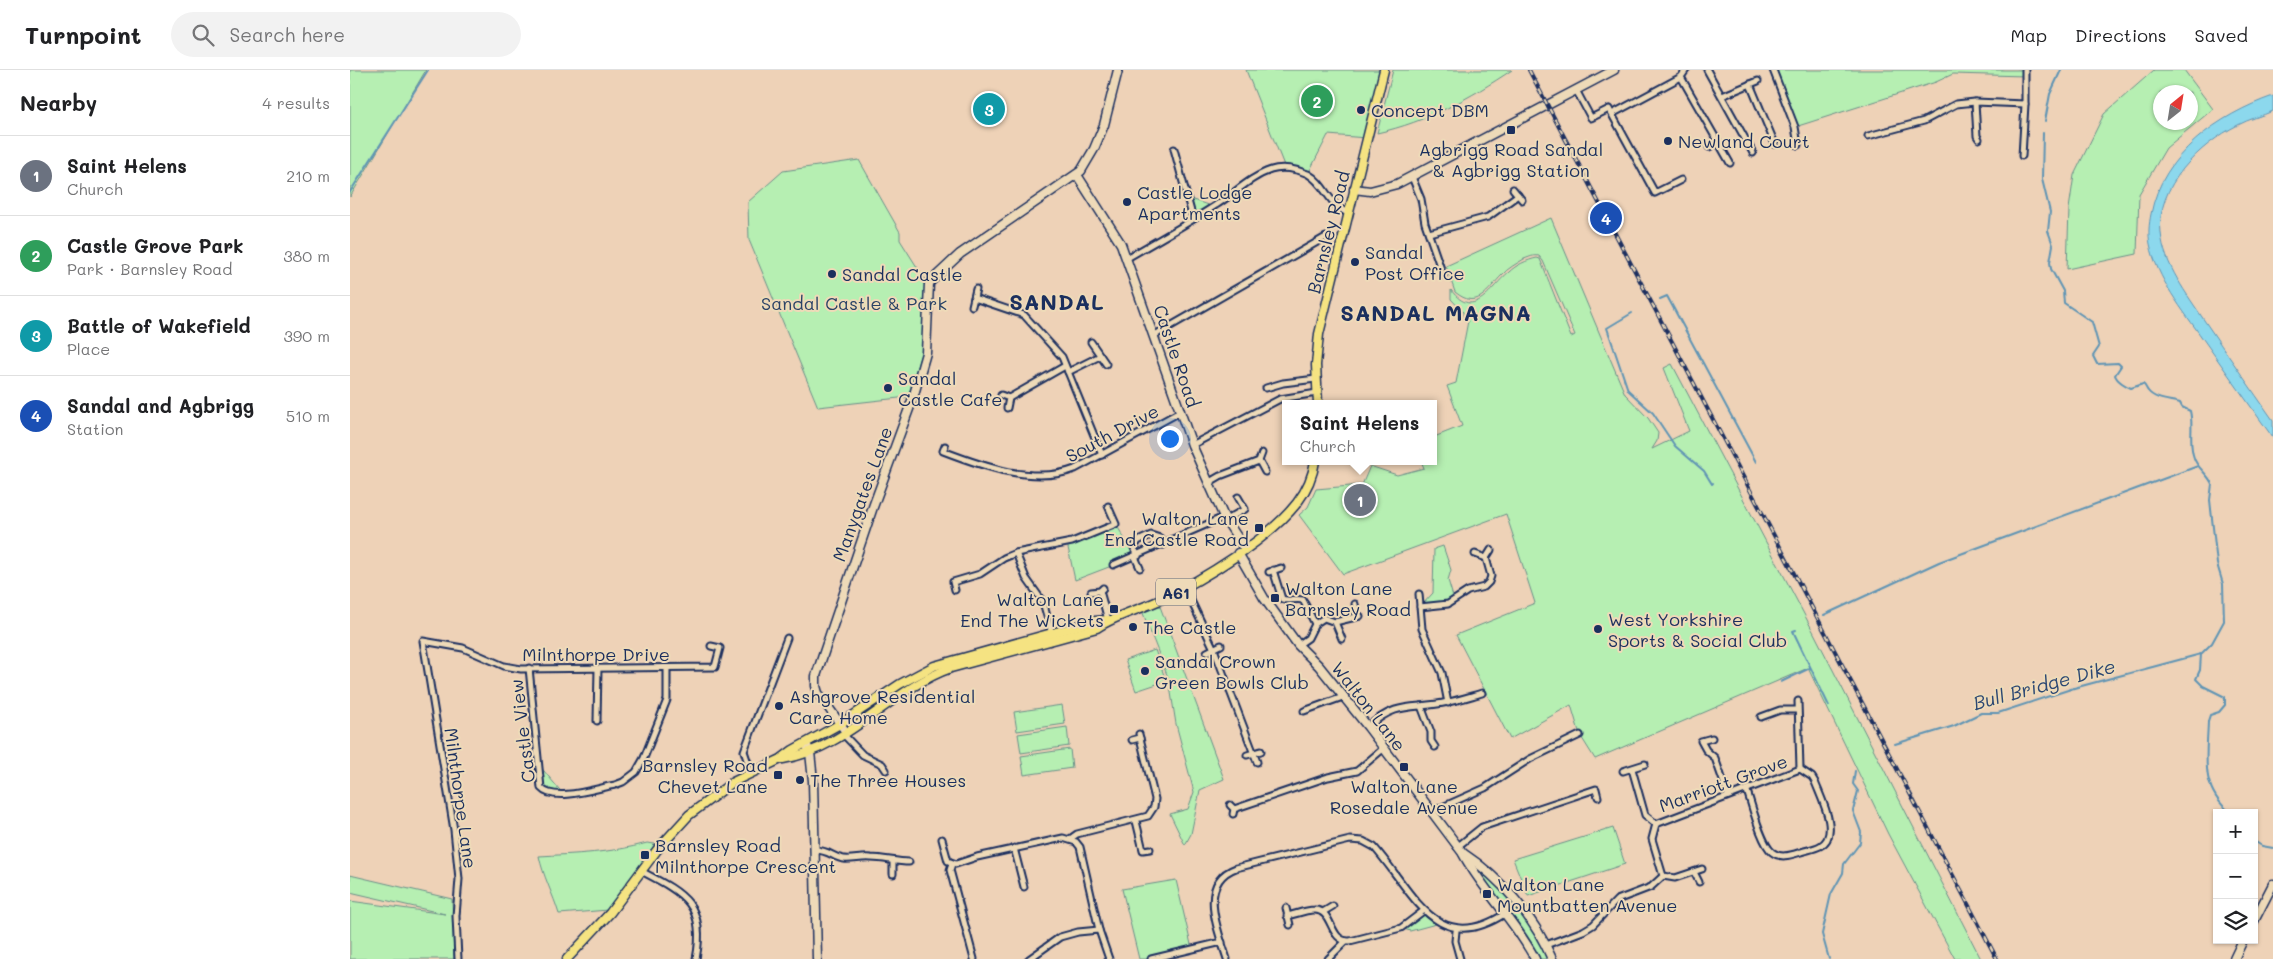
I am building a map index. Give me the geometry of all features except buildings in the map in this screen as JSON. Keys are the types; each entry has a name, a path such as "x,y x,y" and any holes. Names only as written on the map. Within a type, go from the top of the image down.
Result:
{"main road":[{"name":"Barnsley Road","path":"1318,400 1316,380 1319,334 1384,70"},
{"name":"A61","path":"567,959 610,913 641,871 689,814 716,793 751,772 781,759 793,750 840,724 900,684 934,666 1053,636 1097,628 1108,620 1158,602 1185,588 1242,551 1283,518 1298,502 1309,482 1315,465"},
{"name":"A61","path":"781,759 796,757 810,752 844,733 899,695 934,675 1053,636"}],"street":[{"name":"Manygates Lane","path":"844,733 840,724 818,693 816,676 870,514 915,391 926,353 929,283 960,254 1077,175 1094,149 1104,124 1118,70"},
{"path":"1354,189 1366,191 1379,189 1412,178 1614,70"},
{"path":"1612,114 1681,77 1686,70"},
{"path":"1707,70 1753,153"},
{"path":"1772,70 1795,127 1798,145"},
{"path":"2022,156 2025,70"},
{"path":"1681,77 1730,163"},
{"path":"1722,96 1758,80"},
{"path":"1750,84 1775,144"},
{"path":"1576,90 1591,118 1609,108 1655,193 1681,180"},
{"path":"1868,136 1924,121 1956,104 1975,102 2025,104"},
{"path":"1975,102 1977,136 1979,139"},
{"path":"1709,147 1718,142"},
{"path":"1174,150 1193,219"},
{"path":"1127,258 1193,219 1257,177 1281,168 1308,174 1321,184 1329,199 1339,209 1348,213"},
{"name":"Castle Road","path":"1077,175 1121,244 1155,335 1192,445 1208,483 1242,551"},
{"path":"1412,178 1421,199 1423,216 1443,275"},
{"path":"1513,189 1522,200"},
{"path":"1429,234 1488,216 1518,195"},
{"path":"1155,335 1326,237"},
{"path":"972,306 976,289"},
{"path":"974,298 1024,315 1062,357 1102,455"},
{"path":"1091,342 1106,364"},
{"path":"1001,395 1009,398 1067,369 1100,356"},
{"path":"1266,388 1283,383 1316,380"},
{"path":"1192,445 1280,399 1317,393"},
{"path":"1007,408 1009,398"},
{"name":"South Drive","path":"945,446 943,451 983,467 1011,472 1050,475 1075,470 1180,412"},
{"path":"1208,483 1220,476 1259,461 1262,453"},
{"path":"1259,461 1265,472"},
{"path":"1113,565 1136,557 1245,509 1238,497"},
{"path":"955,590 953,582 980,574 1004,558 1016,553 1072,542 1116,524 1108,506"},
{"path":"1140,568 1134,548 1135,544 1151,535 1160,538 1163,545"},
{"path":"1420,606 1448,604 1468,590 1484,587 1492,576 1486,558 1490,550"},
{"name":"Walton Lane","path":"1242,551 1264,598 1298,645 1320,666 1384,748 1459,850 1473,873 1506,913 1533,956"},
{"path":"1016,553 1026,578 1043,602 1053,636"},
{"path":"1475,554 1486,558"},
{"path":"1281,568 1271,571 1282,599 1286,601 1302,600 1315,624"},
{"path":"1185,588 1214,649 1257,762"},
{"path":"1092,592 1101,589 1108,620"},
{"path":"1419,594 1422,629 1442,673 1448,702"},
{"path":"1298,645 1308,638 1315,624 1324,618 1335,622 1359,616 1355,604"},
{"path":"1335,622 1342,638"},
{"path":"751,772 744,751 788,638"},
{"name":"Milnthorpe Drive","path":"423,641 463,648 514,668 715,667 720,648 711,646"},
{"name":"Milnthorpe Lane","path":"423,641 454,830 459,879 456,916 458,959"},
{"path":"1207,652 1220,645"},
{"name":"Castle View","path":"529,668 541,788 545,792 558,795 615,785 623,782 636,772 644,758 666,704 666,668"},
{"path":"597,721 598,668"},
{"path":"1368,727 1386,712 1395,708 1448,702 1482,693"},
{"path":"1304,711 1343,697"},
{"path":"1747,791 1764,840 1771,851 1782,856 1789,856 1821,846 1828,838 1830,826 1815,782 1812,777 1800,769 1798,701"},
{"path":"1420,706 1431,732 1430,741 1435,747"},
{"path":"1761,717 1780,710 1797,710"},
{"path":"844,733 863,755 882,764 886,770"},
{"path":"1431,812 1485,788 1530,759 1580,734"},
{"path":"1070,839 1077,834 1136,821 1148,816 1154,807 1155,799 1140,736 1132,740"},
{"path":"1712,738 1701,741 1702,746 1715,758 1728,795"},
{"path":"806,744 810,752 813,781 817,959"},
{"path":"1232,809 1328,777 1357,771 1384,748"},
{"path":"1246,756 1261,751"},
{"path":"1623,771 1645,764"},
{"name":"Marriott Grove","path":"1632,769 1646,814 1656,824"},
{"name":"Marriott Grove","path":"1656,824 1728,795 1747,791 1800,769"},
{"path":"1459,850 1482,827 1596,789 1598,797"},
{"path":"1136,821 1143,850 1150,849"},
{"name":"Marriott Grove","path":"1656,824 1652,839 1663,876"},
{"path":"952,864 1014,848 1063,838 1070,839 1080,847 1099,930 1109,959"},
{"path":"942,840 948,861 952,864"},
{"path":"1227,959 1212,903 1213,892 1219,878 1227,871 1350,840 1363,841 1374,847 1422,912 1436,924 1456,931 1482,929 1518,903"},
{"path":"1014,848 1024,886"},
{"path":"814,850 827,851 846,860 868,857 893,862 909,862"},
{"name":"Walton Lane","path":"1459,850 1482,866 1518,903 1546,945 1552,959"},
{"path":"893,862 893,874"},
{"path":"952,864 950,870 974,959"},
{"path":"1533,956 1546,945 1583,931 1593,925 1618,900 1651,887 1663,876 1674,878 1702,868"},
{"path":"641,871 679,892 694,909 698,946 696,959"},
{"path":"1694,872 1699,882"},
{"path":"2258,912 2273,884"},
{"path":"1287,916 1314,910 1323,912 1333,906"},
{"path":"1286,908 1290,925"},
{"path":"1323,912 1334,934 1346,941"},
{"path":"1328,959 1346,941 1401,928 1422,912"},
{"path":"1029,959 1060,937 1078,932 1099,930"},
{"path":"1456,931 1455,942 1460,959"},
{"path":"1151,959 1222,942"},
{"path":"2234,959 2241,944"}],"green space":[{"path":"350,70 426,70 350,197"},
{"path":"1246,70 1383,70 1367,138 1328,135 1308,174 1285,168"},
{"path":"1393,70 1512,70 1480,90 1431,116 1377,133"},
{"path":"1773,70 2025,70 2025,76 1953,74 1936,82 1795,127"},
{"path":"2154,70 2184,70 2195,85 2153,85 2153,130 2188,130 2166,148 2139,194 2137,254 2067,269 2069,209 2074,175 2104,114"},
{"path":"2198,89 2213,109 2198,121"},
{"name":"Sandal Castle & Park","path":"859,160 900,232 900,240 924,278 926,285 923,347 908,397 818,407 749,240 748,202 783,171"},
{"path":"1187,198 1214,207 1193,219"},
{"path":"1551,218 1625,394 1648,418 1658,433 1657,441 1652,449 1689,431 1664,368 1672,364 1814,633 1981,959 1955,959 1888,834 1808,668 1595,759 1580,735 1571,705 1510,739 1456,635 1535,603 1506,514 1343,574 1299,515 1308,507 1316,489 1362,485 1370,466 1397,475 1424,468 1423,465 1437,465 1437,436 1462,426 1447,386 1456,383 1468,321 1464,320 1463,312 1451,299 1451,290 1460,299 1468,303 1475,302 1489,292 1515,267 1529,260 1540,259 1571,337 1575,335 1543,261 1539,256 1524,259 1512,266 1487,292 1476,299 1463,297 1455,292 1446,266"},
{"path":"1116,524 1135,557 1075,580 1067,543"},
{"path":"1443,546 1451,570 1448,580 1454,600 1448,604 1420,607 1433,593 1434,549"},
{"path":"1158,601 1224,779 1200,790 1191,834 1185,845 1170,814 1188,809 1194,792 1176,724 1169,680 1141,608"},
{"name":"Sandal Crown Green Bowls Club","path":"1155,650 1166,681 1136,691 1125,660"},
{"path":"1062,705 1065,724 1017,731 1014,712"},
{"path":"1067,727 1069,746 1021,753 1018,734"},
{"path":"1070,749 1072,768 1024,775 1021,756"},
{"path":"539,765 564,795 558,795 541,788"},
{"path":"1613,828 1625,864 1528,896 1513,859"},
{"path":"647,843 655,844 608,910 559,914 539,856 607,851"},
{"path":"1462,852 1519,903 1552,959 1535,959"},
{"path":"350,875 452,899 454,959 350,959 350,901 445,914 350,892"},
{"path":"1176,880 1192,949 1151,959 1139,959 1122,889"},
{"path":"1422,912 1436,924 1410,931 1401,928"}],"water":[{"path":"2273,96 2273,111 2242,123 2224,133 2195,155 2183,169 2165,199 2161,216 2161,233 2171,268 2177,279 2273,420 2273,438 2187,317 2158,270 2150,244 2149,225 2157,192 2167,173 2180,155 2214,126 2233,114"}],"waterway":[{"path":"350,192 428,70"},
{"path":"2045,121 2050,94 2061,70"},
{"path":"1895,744 1954,726 1981,713 1998,713 2074,688 2201,654 2212,643 2224,621 2223,584 2217,564 2210,500 2212,484 2198,465 2192,452 2190,411 2182,407 2180,403 2151,394 2143,384 2131,388 2122,383 2115,375 2121,366 2118,363 2097,364 2093,356 2099,347 2092,322 2064,303 2063,291 2051,269 2050,262 2053,245 2048,231 2050,212 2042,179 2043,133"},
{"path":"1660,299 1667,296 1756,462"},
{"path":"1632,313 1607,328 1628,390 1653,413 1675,446 1704,471 1713,483"},
{"path":"1824,615 1939,562 2198,466"},
{"path":"1796,630 1793,631 1829,706"},
{"path":"2201,654 2200,670 2196,679 2203,686 2225,697 2225,705 2219,712 2210,715 2208,721 2206,759 2209,782 2214,793 2227,809"},
{"path":"1781,682 1810,668"},
{"name":"Bull Bridge Dike","path":"1829,959 1822,934 1831,894 1843,873 1844,864 1860,843 1861,832 1853,811 1858,791 1853,784 1855,771"},
{"path":"2258,844 2273,848"}],"railway":[{"path":"1529,70 1997,959"}],"place":[{"name":"Castle Grove Park","path":"1317,101"},
{"name":"Battle of Wakefield","path":"989,109"},
{"name":"Concept DBM","path":"1361,110"},
{"name":"Agbrigg Road Sandal & Agbrigg Station","path":"1511,130"},
{"name":"Newland Court","path":"1668,141"},
{"name":"Castle Lodge Apartments","path":"1127,202"},
{"name":"Sandal and Agbrigg","path":"1606,218"},
{"name":"Sandal Post Office","path":"1355,262"},
{"name":"Sandal Castle","path":"832,274"},
{"name":"Sandal Castle Cafe","path":"888,388"},
{"name":"Saint Helens","path":"1360,500"},
{"name":"Walton Lane End Castle Road","path":"1259,528"},
{"name":"Walton Lane Barnsley Road","path":"1275,598"},
{"name":"Walton Lane End The Wickets","path":"1114,609"},
{"name":"The Castle","path":"1133,627"},
{"name":"West Yorkshire Sports & Social Club","path":"1598,629"},
{"name":"Sandal Crown Green Bowls Club","path":"1145,671"},
{"name":"Ashgrove Residential Care Home","path":"779,706"},
{"name":"Walton Lane Rosedale Avenue","path":"1404,767"},
{"name":"Barnsley Road Chevet Lane","path":"778,775"},
{"name":"The Three Houses","path":"800,780"},
{"name":"Barnsley Road Milnthorpe Crescent","path":"645,855"},
{"name":"Walton Lane Mountbatten Avenue","path":"1487,894"}],"district":[{"name":"SANDAL","path":"1057,301"},
{"name":"SANDAL MAGNA","path":"1436,312"}]}
